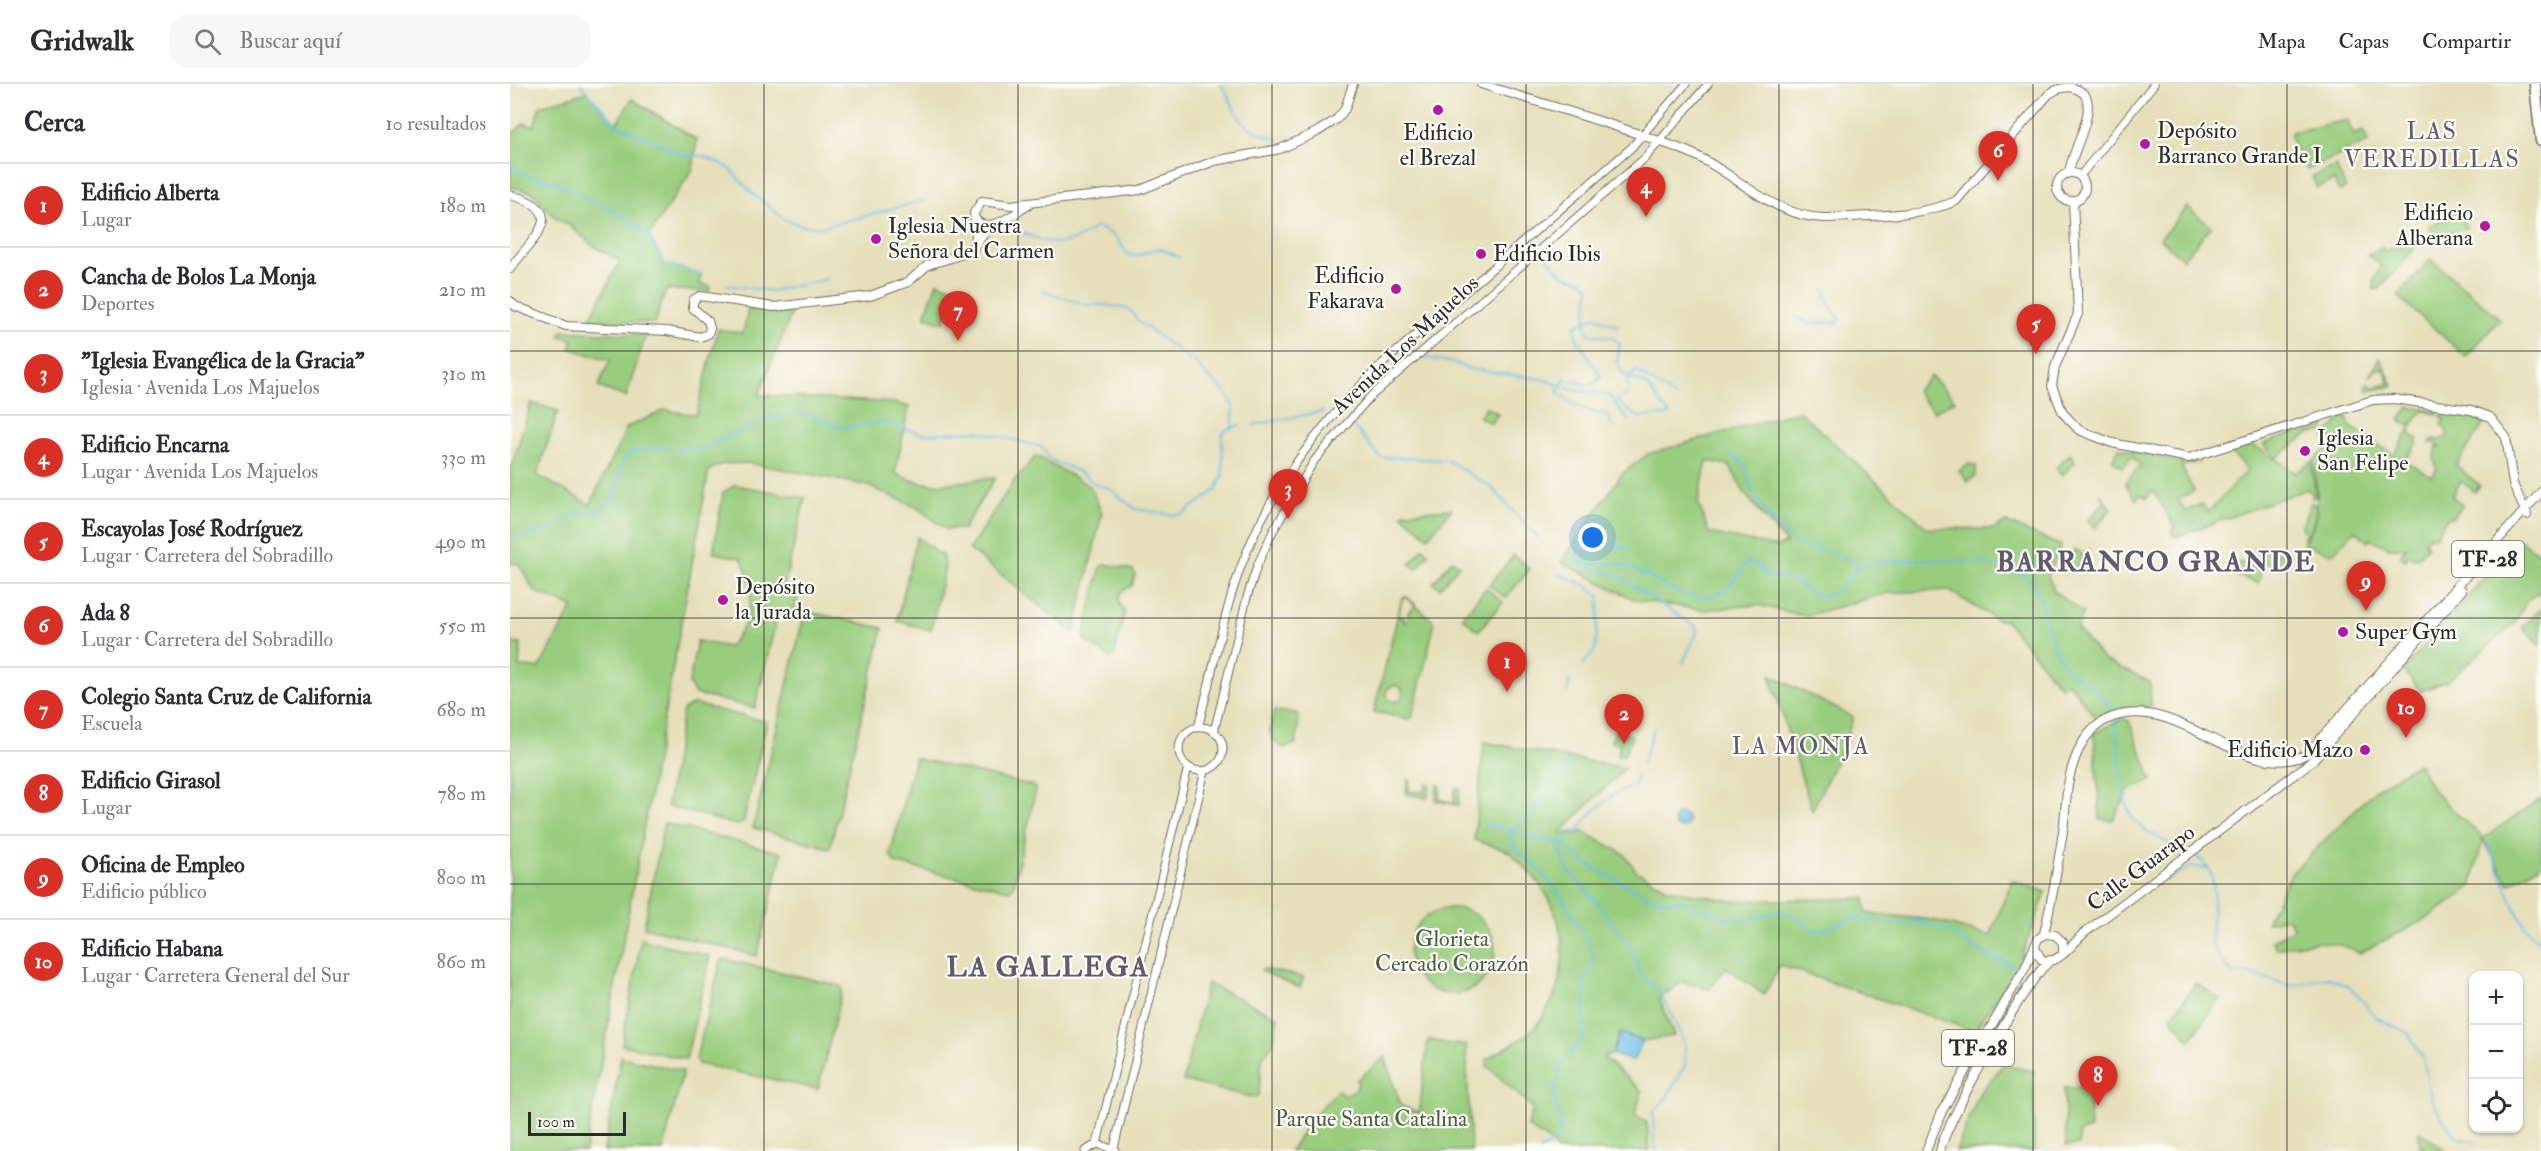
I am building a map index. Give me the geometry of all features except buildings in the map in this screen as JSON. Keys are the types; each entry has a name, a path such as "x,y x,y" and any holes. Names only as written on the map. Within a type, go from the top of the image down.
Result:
{"highway":[{"path":"2535,84 2541,141"}],"main road":[{"path":"973,249 974,213 978,204 987,200 996,203 1031,204 1140,190 1214,161 1280,149 1317,132 1337,118 1345,109 1353,84"},
{"path":"1481,84 1708,161 1785,210 1800,215 1824,218 1914,210 1956,201 2049,94 2061,88 2071,87 2085,95 2089,109 2073,151 2069,172 2058,180 2057,192 2061,198 2073,201"},
{"path":"2069,172 2084,180 2084,192 2073,201"},
{"path":"510,195 535,205 541,215 542,227 538,236 510,269"},
{"path":"2073,201 2078,314 2055,367 2052,386 2063,413 2079,430 2112,443 2189,458 2373,400 2394,399 2472,410 2495,421 2506,437 2513,484 2526,513"},
{"path":"996,203 1000,210 998,220"},
{"path":"510,301 515,306 566,326 667,331 700,338 708,334 710,328 708,321 693,308 693,300 700,296 774,307 850,299 899,286 928,266 965,254 973,249 990,226 1031,204"},
{"path":"975,219 982,226 990,226"},
{"name":"TF-28","path":"1926,1151 1942,1111 2038,939 2044,934 2055,887 2074,761 2083,741 2098,724 2124,714 2149,713 2169,719 2250,755 2268,760 2287,761 2307,754 2526,513 2541,492"},
{"name":"TF-28","path":"2526,513 2541,500"},
{"name":"Calle Guarapo","path":"2063,951 2312,762 2526,513"},
{"path":"2044,934 2059,936 2064,945 2063,951"},
{"path":"2035,948 2038,956 2049,962"},
{"name":"TF-28","path":"1940,1151 1947,1130 1987,1056 2032,981 2049,962 2056,960 2063,951"}],"street":[{"name":"Avenida Los Majuelos","path":"1198,728 1232,591 1245,555 1264,515 1293,464 1316,433 1344,400 1417,333 1642,137 1686,84"},
{"name":"Avenida Los Majuelos","path":"1214,732 1246,597 1272,533 1302,478 1340,429 1370,397 1660,143 1708,84"},
{"path":"2080,176 2154,84"},
{"path":"1417,333 1428,344"},
{"path":"1198,728 1214,732 1223,744 1223,753 1218,764 1205,771 1188,767 1180,754 1180,744 1184,736 1198,728"},
{"path":"1085,1151 1096,1144 1188,767"},
{"path":"1096,1144 1115,1150 1205,771"}],"green space":[{"path":"587,92 616,124 632,99 697,140 693,169 649,235 665,264 701,274 700,284 710,286 709,291 666,290 655,323 589,320 620,261 592,245 569,225 555,218 532,192 510,187 510,136 524,123 534,126 540,106"},
{"path":"2347,120 2354,135 2363,131 2368,142 2307,170 2290,137 2292,132"},
{"path":"2336,166 2346,188 2339,191 2334,180 2317,188 2312,177"},
{"path":"2187,207 2211,227 2183,259 2160,239"},
{"path":"2459,211 2467,228 2434,238 2429,226"},
{"path":"2422,240 2379,289 2374,290 2373,282 2381,265 2368,255 2382,248 2385,251"},
{"path":"2431,259 2500,319 2466,357 2398,296"},
{"path":"937,282 956,289 943,323 925,316"},
{"path":"748,309 773,312 793,309 759,395 896,403 909,407 895,473 908,479 932,484 995,478 963,529 946,529 916,507 866,485 749,463 722,464 709,470 585,1151 510,1151 510,643 521,644 519,667 539,668 573,607 534,591 519,564 510,563 510,472 531,403 558,411 537,475 590,505 627,427 665,410 696,415 718,329 743,333"},
{"path":"562,331 646,335 626,397 598,387 610,360 570,349 573,340 560,336"},
{"path":"2380,358 2393,386 2369,391 2366,388 2368,383 2373,388 2390,383 2383,366 2383,369 2376,369 2370,377"},
{"path":"1931,376 1955,400 1934,412 1916,391"},
{"path":"1486,407 1498,414 1491,423 1479,417"},
{"path":"2409,407 2437,411 2438,415 2425,411 2418,415 2411,427 2400,420"},
{"path":"1799,411 1927,528 1994,529 2006,522 2061,546 2048,576 2054,591 2083,613 2077,629 2105,661 2150,682 2151,706 2095,717 2068,682 2061,687 2005,620 1997,620 1948,590 1888,593 1805,616 1758,605 1703,610 1635,600 1561,562 1622,474 1648,454","holes":["1707,461 1729,465 1745,494 1786,543 1778,547 1709,533 1698,502"]},
{"path":"2443,412 2472,416 2485,422 2456,465 2480,486 2475,492 2461,481 2452,496 2463,505 2453,517 2447,518 2434,538 2430,535 2424,542 2428,546 2417,558 2409,556 2405,560 2400,555 2406,548 2390,548 2370,539 2368,542 2355,530 2332,554 2303,544 2310,534 2316,514 2317,494 2313,461 2327,448 2325,436 2342,417 2347,418 2349,425 2394,455 2410,429 2411,436 2417,438 2417,445 2404,461 2432,476 2437,469 2434,460 2437,447 2440,447 2433,442 2429,444 2433,439 2441,440 2447,436 2447,431 2441,424 2445,419 2441,417"},
{"path":"2321,423 2326,426 2321,432 2310,433 2276,458 2263,444"},
{"path":"2250,445 2296,473 2311,462 2316,497 2312,498 2313,494 2307,489 2175,537 2171,532 2175,527 2153,490 2147,498 2140,494 2136,500 2125,483 2141,465 2132,457 2122,467 2112,460 2119,448 2184,463 2200,462 2181,466 2194,491 2178,499 2185,511 2202,504 2208,512 2248,470 2231,452"},
{"path":"2070,454 2075,462 2062,476 2056,468"},
{"path":"1036,456 1090,486 1102,513 1074,633 969,549 1014,481"},
{"path":"1969,464 1976,466 1976,476 1968,482 1959,471"},
{"path":"735,485 805,498 784,586 799,590 793,616 778,613 755,708 695,694 689,684 697,641 728,647 743,627 750,605 749,582 741,558 713,553 723,493"},
{"path":"2100,493 2111,509 2094,529 2088,520 2105,502"},
{"path":"2311,502 2316,505 2314,520 2311,530 2302,541 2306,533 2301,528"},
{"path":"1452,509 1428,537 1402,514 1405,512"},
{"path":"917,537 942,556 945,566 931,630 897,621"},
{"path":"2518,539 2541,554 2541,591 2528,599 2514,624 2447,681 2421,691 2403,671"},
{"path":"2261,547 2285,555 2280,568 2256,560"},
{"path":"1423,548 1429,554 1416,569 1410,564"},
{"path":"2074,550 2083,554 2077,569 2068,565"},
{"path":"1514,555 1530,569 1506,598 1489,585"},
{"path":"1452,560 1459,565 1440,588 1433,583"},
{"path":"2239,562 2262,570 2258,583 2234,575"},
{"path":"1105,564 1133,570 1135,574 1132,586 1124,590 1120,596 1120,604 1125,611 1114,656 1110,658 1085,640 1084,635 1101,566"},
{"path":"1486,588 1503,602 1478,631 1462,617"},
{"path":"1407,597 1433,621 1434,626 1412,718 1408,719 1374,712 1402,598","holes":["1407,598 1415,606 1408,613 1409,617 1404,623 1404,617 1398,617 1402,599","1394,685 1400,687 1403,693 1401,699 1395,702 1389,700 1386,694 1388,688"]},
{"path":"2541,608 2541,643 2539,645 2522,627"},
{"path":"805,611 883,628 830,848 753,828"},
{"path":"1770,675 1853,717 1845,742 1812,811"},
{"path":"694,704 767,722 743,823 736,825 667,806 683,710"},
{"path":"1274,711 1297,713 1299,716 1296,744 1283,748 1272,739 1270,730"},
{"path":"2123,718 2129,721 2152,780 2129,790 2113,820 2100,819 2094,733"},
{"path":"1615,731 1632,736 1624,757 1617,756 1620,744 1611,742"},
{"path":"1484,742 1625,768 1560,833 1584,832 1624,854 1637,872 1669,889 1731,901 1865,898 1866,913 1933,920 1990,936 2012,880 2046,892 2017,968 1974,1031 1780,965 1764,995 1726,967 1710,989 1682,982 1659,998 1674,1036 1643,1041 1620,1033 1612,1054 1603,1057 1642,1091 1635,1114 1647,1123 1649,1151 1557,1151 1552,1143 1528,1127 1533,1108 1487,1066 1487,1059 1524,1036 1542,1018 1559,980 1562,940 1558,920 1539,884 1509,852 1474,840"},
{"path":"915,758 1033,786 1036,790 1013,888 1008,890 895,863 890,855"},
{"path":"2418,763 2434,792 2483,838 2541,799 2541,865 2509,884 2483,839 2471,887 2426,919 2360,953 2339,945 2319,942 2277,949 2272,941 2294,928 2288,918 2266,922 2291,874 2376,789"},
{"path":"1408,779 1410,780 1408,791 1424,792 1426,784 1430,785 1427,798 1406,794"},
{"path":"1437,785 1441,786 1439,799 1454,803 1455,788 1460,789 1458,805 1436,801"},
{"path":"664,823 782,853 757,956 644,927"},
{"name":"Glorieta Cercado Corazón","path":"1444,908 1460,908 1483,920 1492,934 1495,951 1492,968 1483,982 1460,994 1444,994 1428,987 1416,975 1409,959 1409,943 1416,927 1428,915"},
{"path":"641,939 710,956 686,1059 622,1045"},
{"path":"724,959 840,986 842,990 818,1089 698,1064 696,1059 721,961"},
{"path":"1263,969 1303,977 1300,988 1261,971"},
{"path":"1207,983 1278,1017 1273,1044 1262,1058 1259,1094 1255,1098 1183,1081"},
{"path":"2196,983 2219,999 2190,1040 2171,1018"},
{"name":"Parque Santa Catalina","path":"1428,1040 1466,1046 1471,1151 1290,1151 1313,1116 1338,1090 1343,1096 1354,1091 1358,1084 1357,1080 1385,1057 1401,1106 1419,1112"},
{"path":"621,1057 683,1071 663,1151 604,1151"},
{"path":"2003,1065 2034,1071 2034,1151 1956,1151 1979,1094"},
{"path":"2089,1087 2090,1129 2079,1133 2079,1145 2066,1146 2064,1088"},
{"path":"2419,1131 2446,1151 2424,1151 2424,1147 2420,1147"}],"water":[{"path":"1678,814 1684,814 1688,821 1684,828 1678,828 1674,824 1674,818"},
{"path":"1620,1033 1643,1041 1633,1061 1612,1054"}],"waterway":[{"path":"580,84 617,125 683,155 703,156 728,167 752,193 784,219 803,226 823,227 926,200"},
{"path":"1221,84 1246,125 1264,135 1278,139"},
{"path":"510,166 523,174 557,183 618,213 649,235 665,264 701,274"},
{"path":"1015,229 1038,239 1056,243 1075,240 1096,227 1115,237 1128,255 1137,256 1158,248 1179,257"},
{"path":"1545,255 1563,275 1584,281 1589,287 1585,328 1589,334 1613,338 1620,344 1617,363 1622,372 1629,378 1646,384 1670,415"},
{"path":"727,285 771,291 828,279"},
{"path":"1796,317 1807,323 1839,322 1840,319 1829,305 1824,289"},
{"path":"1042,290 1086,305 1129,309 1139,322 1197,364 1227,394 1234,409 1232,426"},
{"path":"1613,429 1607,414 1586,410 1557,392 1564,380 1592,385 1601,377 1576,337 1575,326 1595,317 1618,326"},
{"path":"1426,358 1455,363 1470,369 1542,379 1573,390 1608,395 1638,417 1670,415"},
{"path":"1628,420 1614,403 1629,392 1627,379 1636,371 1677,398"},
{"name":"BARRANCO GRANDE","path":"1253,425 1324,411"},
{"name":"BARRANCO GRANDE","path":"510,539 534,534 556,526 571,516 597,511 606,506 615,495 625,457 634,452 653,448 704,448 765,420 797,413 812,416 842,428 884,422 922,434 978,431 1042,447 1049,459 1082,473 1096,485 1109,488 1135,509 1174,515 1183,514 1216,490 1223,475 1222,435 1225,430 1240,425"},
{"name":"BARRANCO GRANDE","path":"1354,427 1380,457 1447,460 1492,488 1538,538"},
{"path":"1730,453 1745,465 1751,490 1760,505 1787,536 1804,548 1831,551 1859,566"},
{"path":"1630,550 1597,539 1580,550 1576,560 1580,565 1617,575 1696,627 1697,632 1683,663"},
{"name":"BARRANCO GRANDE","path":"1579,561 1609,563 1631,568 1678,592 1698,597 1709,597 1724,591 1748,562 1760,566 1765,576 1788,579 1813,595 1820,596 1839,588 1859,566 1876,563 1953,560 2004,568 2023,576 2035,587 2059,657 2070,671 2103,698 2112,713"},
{"path":"1559,574 1586,585 1600,597 1595,651 1583,664"},
{"path":"1567,692 1570,680"},
{"name":"BARRANCO GRANDE","path":"2114,719 2124,795 2133,818 2152,834 2187,852"},
{"path":"1643,763 1654,728"},
{"path":"1540,1151 1559,1137 1560,1118 1553,1097 1563,1061 1584,1038 1585,980 1593,957 1586,938 1564,902 1543,874 1517,850 1509,832 1534,809 1565,769 1569,760"},
{"path":"1637,776 1635,785 1614,794 1592,813 1575,834 1559,840 1558,846 1568,870 1593,898 1632,950 1641,977 1659,990 1685,1047 1685,1065 1667,1097 1653,1112 1654,1146 1657,1151"},
{"path":"1484,825 1504,827 1521,835 1563,844 1586,863 1646,896 1667,901 1683,901 1719,916 1747,921 1778,911 1793,916 1814,930 1824,930 1855,917 1899,925 1917,921 1954,934 1975,949 2017,968"},
{"path":"2488,844 2517,912 2525,925 2541,942"},
{"name":"BARRANCO GRANDE","path":"2193,855 2203,862 2213,881 2213,944 2220,958 2234,974 2252,974 2292,986 2327,977 2349,987 2361,998 2375,1017 2408,1033 2423,1058 2431,1098 2442,1118 2453,1134 2464,1140 2478,1143"},
{"path":"2168,880 2190,867 2208,868"}],"place":[{"name":"Edificio el Brezal","path":"1438,110"},
{"name":"Depósito Barranco Grande I","path":"2145,144"},
{"name":"Ada 8","path":"1998,181"},
{"name":"Edificio Encarna","path":"1646,217"},
{"name":"Edificio Alberana","path":"2485,226"},
{"name":"Iglesia Nuestra Señora del Carmen","path":"876,239"},
{"name":"Edificio Ibis","path":"1481,254"},
{"name":"Edificio Fakarava","path":"1396,289"},
{"name":"Colegio Santa Cruz de California","path":"958,341"},
{"name":"Escayolas José Rodríguez","path":"2036,354"},
{"name":"Iglesia San Felipe","path":"2305,451"},
{"name":"\"Iglesia Evangélica de la Gracia\"","path":"1288,519"},
{"name":"Depósito la Jurada","path":"723,600"},
{"name":"Oficina de Empleo","path":"2366,611"},
{"name":"Super Gym","path":"2343,632"},
{"name":"Edificio Alberta","path":"1507,692"},
{"name":"Edificio Habana","path":"2406,738"},
{"name":"Cancha de Bolos La Monja","path":"1624,744"},
{"name":"Edificio Mazo","path":"2365,750"},
{"name":"Edificio Girasol","path":"2098,1106"}],"district":[{"name":"LAS VEREDILLAS","path":"2432,145"},
{"name":"BARRANCO GRANDE","path":"2156,562"},
{"name":"LA MONJA","path":"1801,746"},
{"name":"LA GALLEGA","path":"1048,967"}]}
